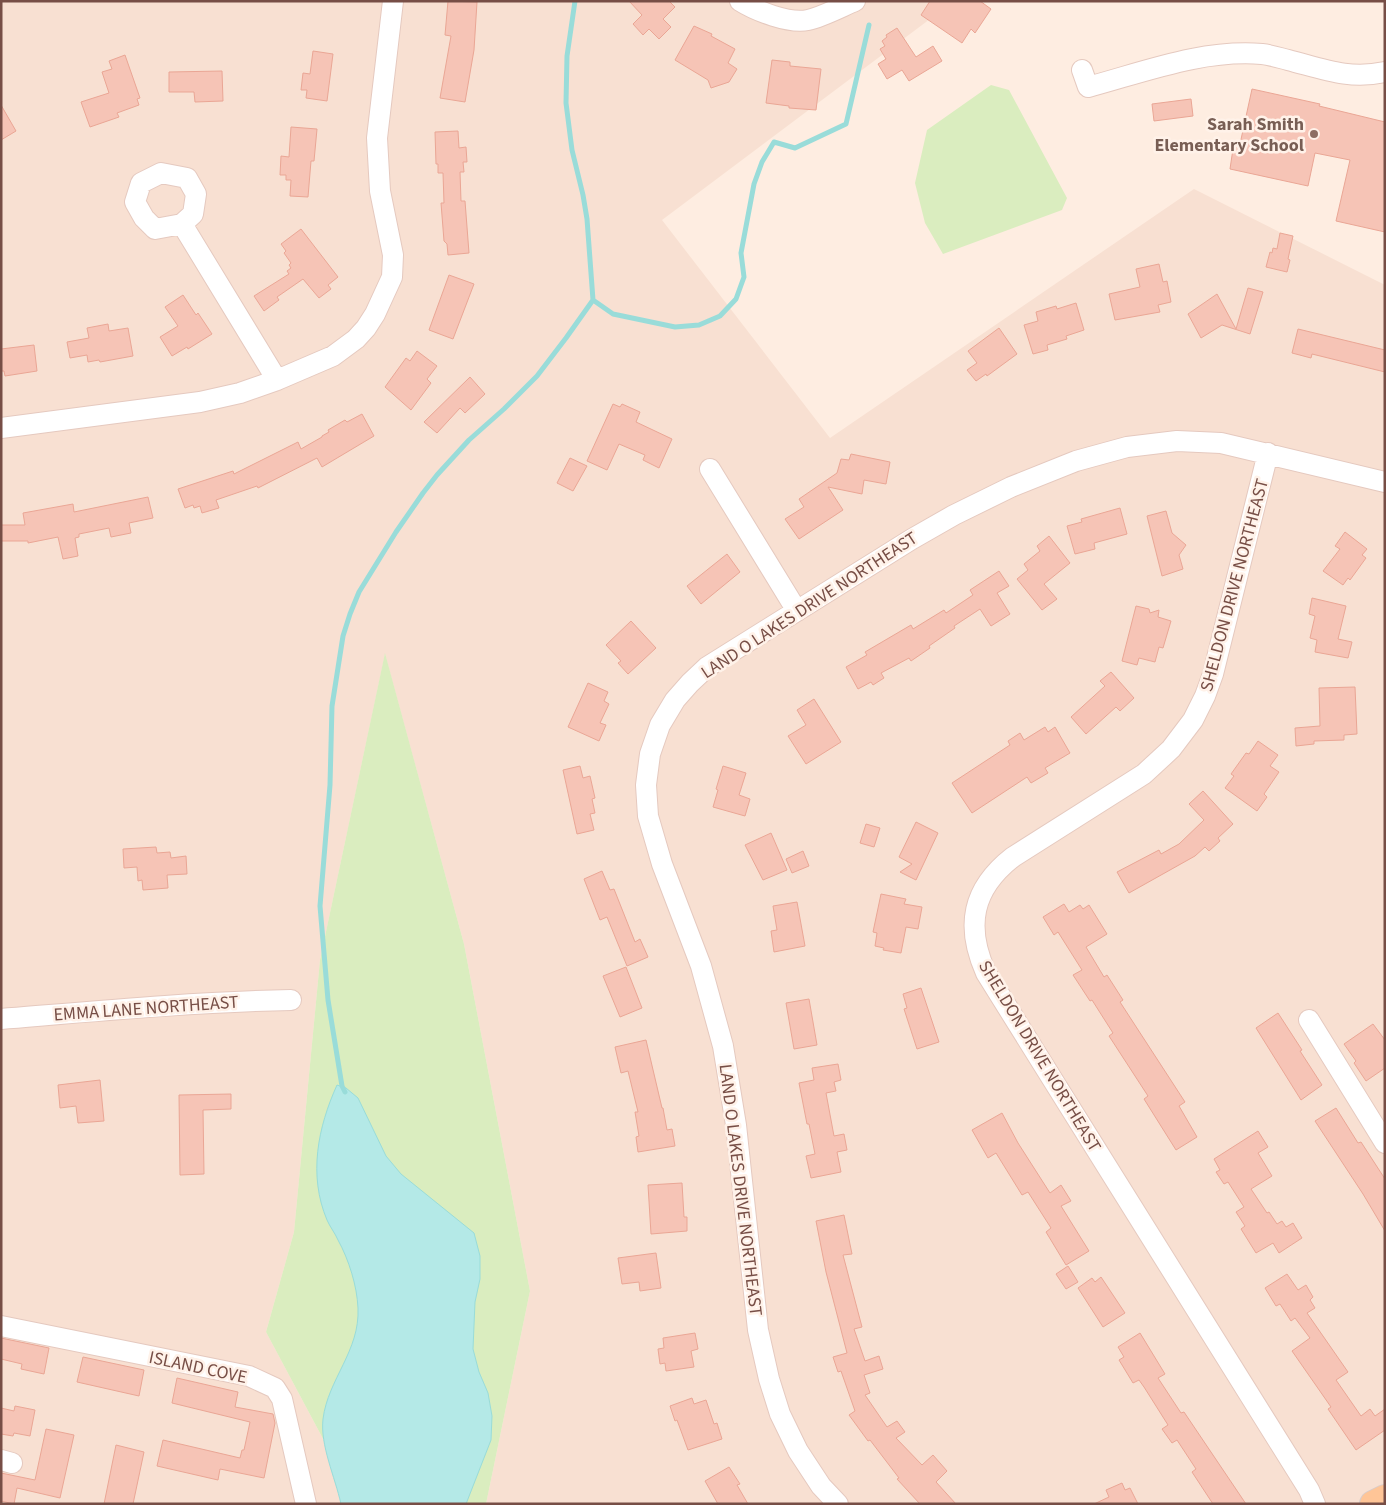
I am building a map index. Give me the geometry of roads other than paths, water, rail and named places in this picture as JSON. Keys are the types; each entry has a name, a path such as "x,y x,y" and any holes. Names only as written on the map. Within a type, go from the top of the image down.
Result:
{"main road":[{"path":"1373,1504 1385,1498"}],"street":[{"path":"1,428 200,402 240,393 277,380 333,356 356,339 375,314 392,277 393,255 380,191 377,138 394,1"},
{"path":"740,1 751,8 786,19 807,20 856,1"},
{"path":"1082,70 1088,87 1175,62 1237,54 1264,54 1346,75 1369,75 1385,72"},
{"path":"182,224 277,380"},
{"name":"LAND O LAKES DRIVE NORTHEAST","path":"838,1504 822,1486 798,1451 780,1414 769,1379 758,1330 736,1124 723,1046 701,966 662,864 648,816 646,785 650,754 660,725 674,700 707,667 912,539 954,515 1011,487 1076,461 1127,448 1177,441 1221,443 1385,482"},
{"name":"SHELDON DRIVE NORTHEAST","path":"1268,453 1213,674 1193,720 1171,749 1144,774 1000,867 989,880 980,898 975,916 974,932 978,954 986,973 1309,1490 1315,1504"},
{"path":"710,469 797,611"},
{"name":"EMMA LANE NORTHEAST","path":"1,1019 156,1006 291,1000"},
{"path":"1309,1020 1385,1143"},
{"name":"ISLAND COVE","path":"1,1326 249,1376 275,1388 282,1399 306,1504"}],"water":[{"path":"337,1085 346,1088 358,1098 386,1156 401,1174 474,1233 480,1256 480,1279 475,1302 473,1349 479,1372 488,1393 492,1416 491,1440 466,1504 341,1504 326,1450 323,1419 331,1391 354,1338 358,1308 356,1291 349,1265 327,1220 321,1203 317,1169 320,1134"}],"waterway":[{"path":"345,1092 342,1086 328,1000 320,906 330,785 332,706 343,636 359,592 396,532 423,493 469,440 537,376 593,300 587,219 572,150 566,103 567,56 575,1"},
{"path":"593,300 613,314 675,327 699,325 720,316 736,299 744,277 741,253 754,184 762,162 774,142 795,148 846,124 869,25"}],"place":[{"name":"Sarah Smith Elementary School","path":"1314,134"}]}
